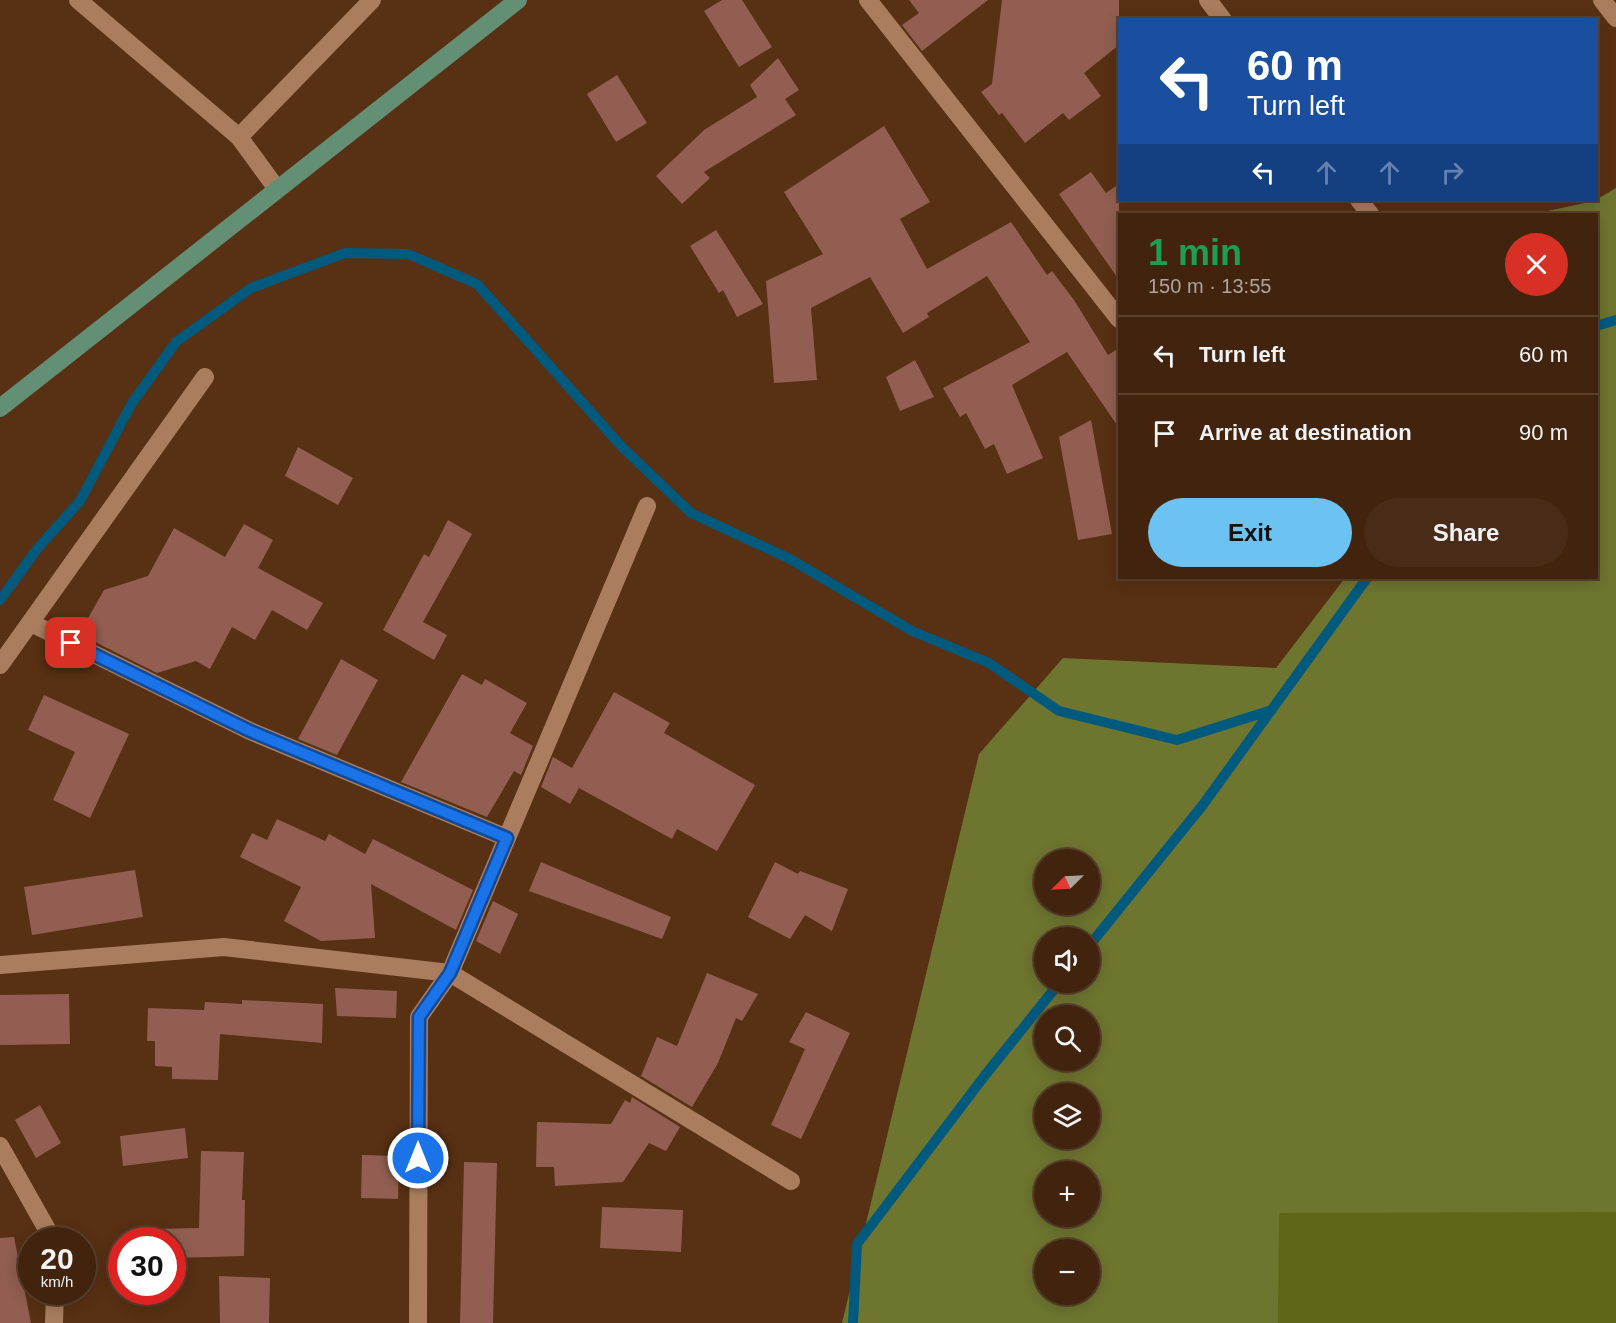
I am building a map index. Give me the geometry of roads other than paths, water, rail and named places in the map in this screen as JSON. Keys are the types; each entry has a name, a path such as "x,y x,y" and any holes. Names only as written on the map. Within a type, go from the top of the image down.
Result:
{"main road":[{"path":"0,408 518,0"}],"street":[{"path":"78,0 239,138 277,189"},
{"path":"239,138 372,0"},
{"path":"868,0 1118,318"},
{"path":"1208,0 1222,18"},
{"path":"1602,0 1616,18"},
{"path":"1360,201 1369,213"},
{"path":"0,665 205,377"},
{"path":"418,1323 419,1017 450,973 647,506"},
{"path":"31,623 250,731 507,838"},
{"path":"0,965 224,947 450,973 791,1181"},
{"path":"0,1146 46,1227"},
{"path":"54,1323 55,1305"}],"waterway":[{"path":"0,600 37,549 80,501 132,403 176,342 251,288 345,253 408,254 477,284 621,446 691,513 790,559 912,631 989,663 1059,711 1177,740 1272,710"},
{"path":"1598,325 1616,320"},
{"path":"1100,932 1202,806 1366,579"},
{"path":"853,1323 857,1244 986,1074 1051,993"}]}
